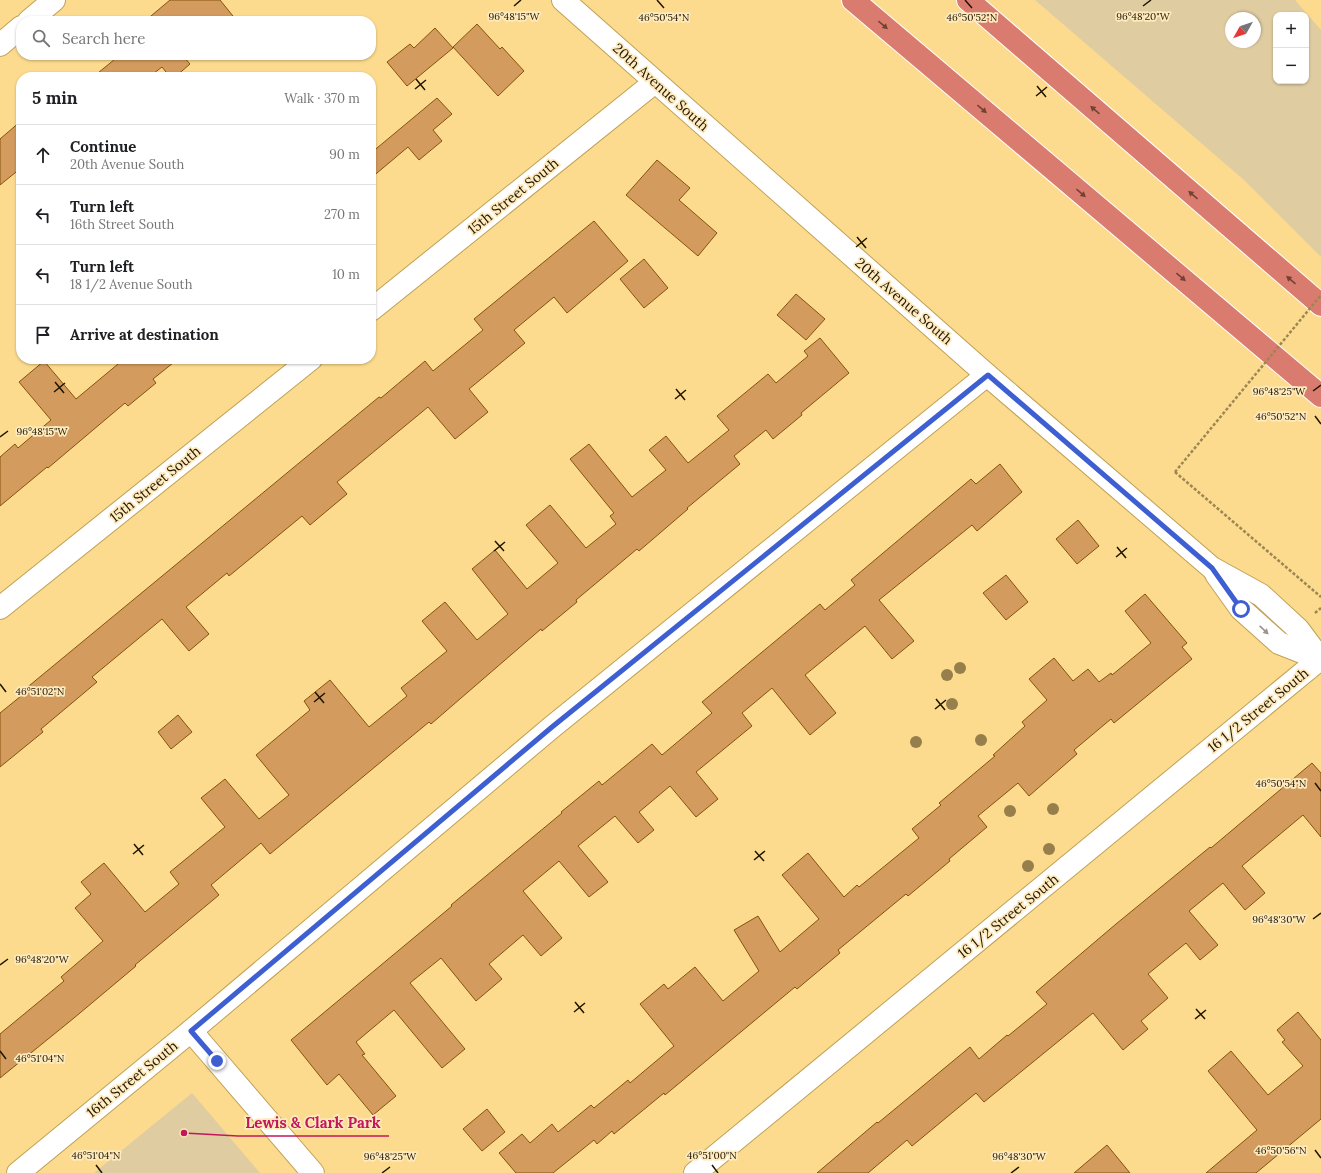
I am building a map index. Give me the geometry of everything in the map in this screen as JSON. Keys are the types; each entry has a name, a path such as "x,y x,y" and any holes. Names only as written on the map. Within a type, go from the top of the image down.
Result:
{"highway":[{"path":"853,0 1321,396"},
{"path":"968,0 1321,306"}],"street":[{"path":"35,16 54,0"},
{"name":"20th Avenue South","path":"563,0 988,375 1212,568 1241,609 1279,643 1321,659"},
{"path":"0,45 16,32"},
{"name":"15th Street South","path":"376,306 655,82"},
{"name":"15th Street South","path":"0,608 305,364"},
{"name":"16th Street South","path":"18,1173 191,1031 552,727 988,375"},
{"name":"16 1/2 Street South","path":"695,1173 1321,659"},
{"path":"191,1031 313,1173"}],"path":[{"path":"1321,295 1175,472 1321,597"}],"shaded area":[{"path":"1035,0 1295,0 1305,12 1273,12 1273,84 1309,84 1309,16 1321,30 1321,257 1244,180"},
{"path":"192,1093 260,1173 94,1173"}],"building":[{"path":"170,0 220,0 233,16 151,16"},
{"path":"477,24 500,49 502,47 524,71 498,96 453,47"},
{"path":"435,28 453,48 407,86 387,62 410,44 414,48"},
{"path":"114,60 186,60 190,64 181,72 166,72 162,67 156,72 99,72"},
{"path":"437,98 452,114 433,130 442,141 419,160 408,147 376,174 376,149"},
{"path":"16,125 16,172 0,185 0,139"},
{"path":"657,160 690,188 679,200 717,233 698,256 626,195"},
{"path":"594,221 628,261 567,313 554,297 514,330 525,343 469,389 488,412 455,439 428,407 337,482 347,494 310,525 302,516 229,576 227,573 186,607 209,634 189,651 162,619 92,677 97,682 41,729 43,732 0,767 0,713 26,692 24,690 379,397 381,398 425,361 433,371 483,330 474,319"},
{"path":"644,259 668,288 644,308 620,279"},
{"path":"796,294 825,319 806,340 777,315"},
{"path":"820,338 849,373 801,413 802,415 773,439 766,430 734,456 740,464 687,508 688,509 639,551 637,549 576,600 577,602 542,631 541,629 431,724 429,722 270,854 261,843 211,885 219,895 74,1018 0,1078 0,1034 64,981 61,977 103,941 75,908 91,894 81,882 104,863 145,912 179,884 170,872 225,827 201,798 225,779 259,819 289,795 256,755 310,710 304,701 330,680 369,727 407,696 401,688 447,651 422,621 445,602 477,640 508,614 472,569 495,550 527,589 558,563 526,525 550,505 586,548 616,524 610,516 614,513 570,459 589,444 632,497 666,470 649,450 666,436 688,463 729,430 717,416 768,374 776,383 808,356 804,351"},
{"path":"40,364 47,364 76,399 118,364 172,364 153,379 156,383 128,406 125,403 0,506 0,457 15,444 18,448 51,420 19,382"},
{"path":"1000,464 1022,492 977,531 972,525 879,600 914,641 892,659 865,626 805,675 836,713 810,735 772,688 742,713 752,726 696,772 718,799 696,817 670,786 639,812 654,830 638,843 615,816 578,846 608,882 589,897 559,861 523,891 562,938 541,956 523,935 489,964 502,979 476,1001 441,958 410,983 465,1049 442,1068 394,1010 356,1042 365,1054 362,1055 396,1096 373,1115 339,1074 327,1085 291,1040 599,781 602,785 652,744 662,755 712,713 702,702 820,604 825,610 855,585 851,580 971,479 976,484"},
{"path":"1078,520 1099,546 1077,564 1056,539"},
{"path":"1006,575 1028,602 1006,620 983,593"},
{"path":"1145,594 1187,643 1182,647 1192,659 1114,723 1111,719 1074,750 1077,754 1029,796 1018,783 978,816 987,827 949,859 950,861 908,896 906,894 838,950 840,953 797,989 795,987 665,1095 664,1093 614,1134 612,1131 597,1144 594,1140 553,1173 516,1173 499,1153 522,1134 530,1143 552,1124 558,1132 591,1105 594,1108 628,1080 630,1083 674,1046 640,1004 664,984 668,989 695,967 723,1001 759,971 734,930 758,916 780,952 819,919 782,875 808,853 844,897 857,885 859,887 919,838 912,829 941,805 939,803 995,756 993,755 1025,726 1022,722 1047,700 1029,679 1054,658 1073,681 1088,669 1099,682 1111,673 1112,675 1151,643 1125,611"},
{"path":"178,715 192,732 171,749 158,732"},
{"path":"1312,763 1321,773 1321,837 1303,815 1242,866 1265,893 1245,910 1223,883 1189,911 1218,945 1200,960 1186,943 1148,974 1168,998 1141,1021 1148,1029 1123,1050 1093,1013 984,1102 976,1093 912,1146 907,1140 868,1173 817,1173 877,1122 878,1123 970,1047 979,1059 1047,1004 1036,992 1116,924 1210,847 1211,848"},
{"path":"1298,1012 1321,1040 1321,1119 1256,1173 1206,1173 1257,1130 1208,1071 1231,1051 1268,1095 1303,1066 1282,1042 1285,1040 1277,1030"},
{"path":"487,1109 505,1132 482,1151 463,1129"},
{"path":"1107,1145 1130,1173 1074,1173"}],"place":[{"name":"Lewis & Clark Park","path":"184,1133"}],"route":[{"path":"217,1061 191,1031 552,727 988,375 1212,568 1241,609"}]}
